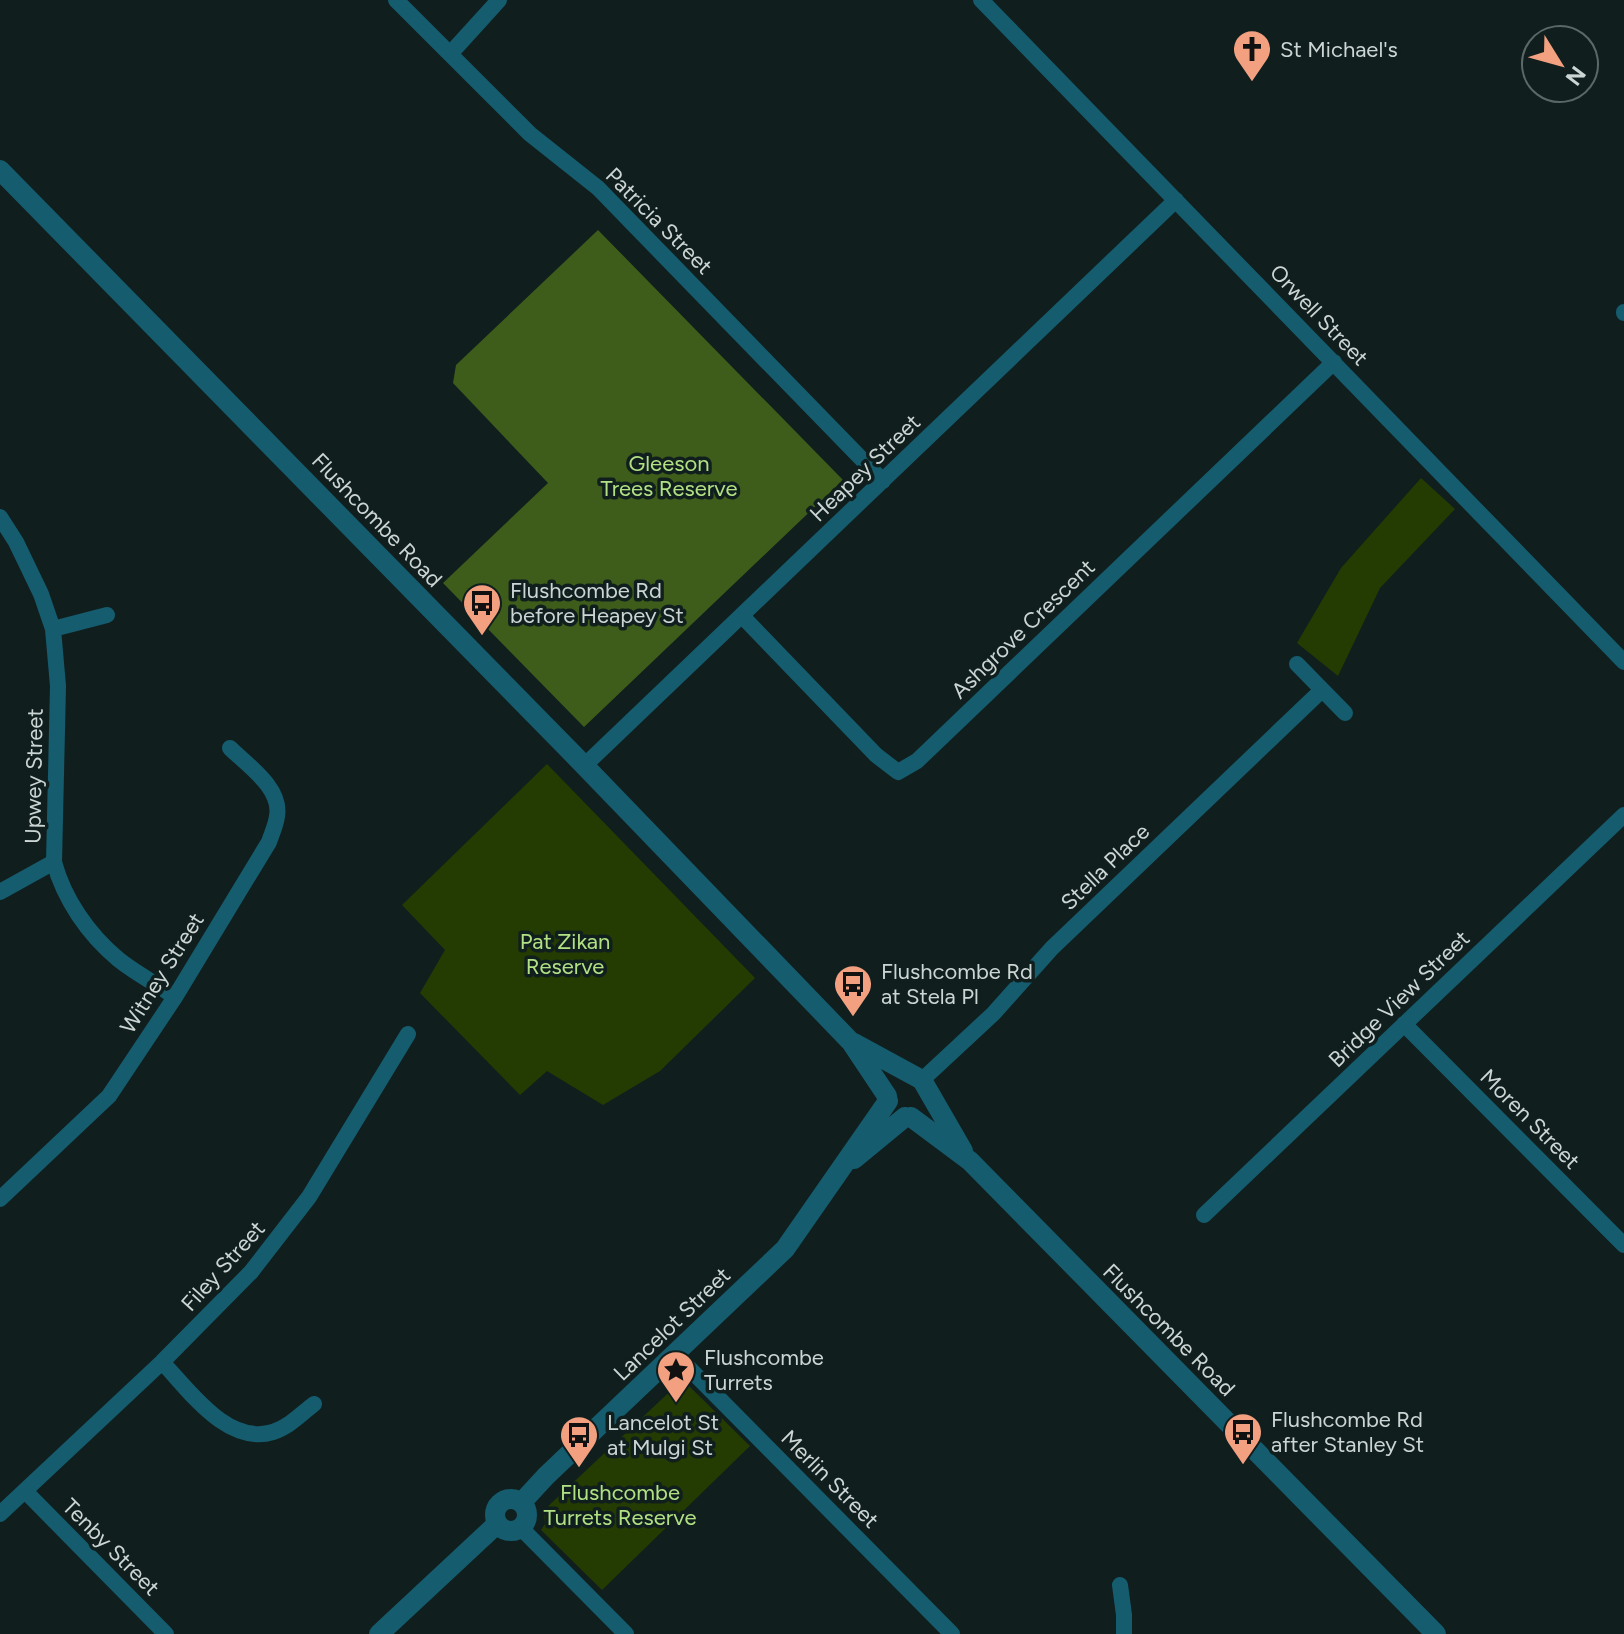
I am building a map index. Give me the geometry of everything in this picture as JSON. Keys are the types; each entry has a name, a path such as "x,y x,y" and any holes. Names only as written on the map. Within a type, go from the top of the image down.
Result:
{"street":[{"name":"Patricia Street","path":"396,0 530,134 598,188 883,481"},
{"path":"450,54 499,0"},
{"name":"Orwell Street","path":"981,0 1624,662"},
{"name":"Flushcombe Road","path":"0,170 851,1042 888,1098"},
{"name":"Heapey Street","path":"584,766 1176,200"},
{"name":"Ashgrove Crescent","path":"742,616 876,755 898,772 917,761 1334,362"},
{"name":"Upwey Street","path":"0,517 41,594 53,629 58,686 54,862 59,881 78,916 118,959 175,997"},
{"path":"53,629 107,615"},
{"path":"1297,664 1345,713"},
{"name":"Stella Place","path":"922,1084 993,1014 1052,948 1322,690"},
{"name":"Witney Street","path":"0,1199 109,1096 175,997 269,842 277,820 277,801 266,783 230,748"},
{"name":"Bridge View Street","path":"1204,1215 1624,815"},
{"path":"0,892 54,862"},
{"name":"Moren Street","path":"1404,1024 1624,1245"},
{"name":"Filey Street","path":"0,1514 236,1289 290,1224 408,1034"},
{"name":"Flushcombe Road","path":"851,1042 922,1084 970,1161"},
{"path":"896,1079 922,1084 926,1107 908,1117 894,1112 888,1098 896,1079"},
{"name":"Lancelot Street","path":"522,1502 785,1249 888,1098"},
{"name":"Flushcombe Road","path":"908,1117 970,1161 1436,1634"},
{"name":"Lancelot Street","path":"841,1169 908,1117"},
{"name":"Merlin Street","path":"676,1355 952,1634"},
{"path":"162,1362 213,1415 241,1431 272,1432 290,1423 314,1404"},
{"name":"Tenby Street","path":"25,1491 166,1634"},
{"path":"509,1499 522,1502 527,1514 521,1528 506,1531 497,1524 495,1514 499,1504 509,1499"},
{"path":"379,1634 497,1524"},
{"path":"521,1528 626,1634"},
{"path":"1120,1585 1124,1634"}],"green space":[{"name":"Gleeson Trees Reserve","path":"598,230 843,480 584,727 443,583 548,483 453,383 456,365"},
{"path":"1421,478 1455,509 1380,588 1338,676 1297,643 1341,568"},
{"name":"Pat Zikan Reserve","path":"547,764 755,978 660,1071 603,1105 547,1071 520,1095 420,993 445,950 402,905"},
{"name":"Flushcombe Turrets Reserve","path":"680,1382 686,1383 750,1446 602,1590 541,1530 545,1524 544,1510"}],"place":[{"name":"St Michael's","path":"1252,83"},
{"name":"Flushcombe Rd before Heapey St","path":"482,637"},
{"name":"Flushcombe Rd at Stela Pl","path":"853,1018"},
{"name":"Flushcombe Turrets","path":"676,1404"},
{"name":"Flushcombe Rd after Stanley St","path":"1243,1466"},
{"name":"Lancelot St at Mulgi St","path":"579,1469"}]}
